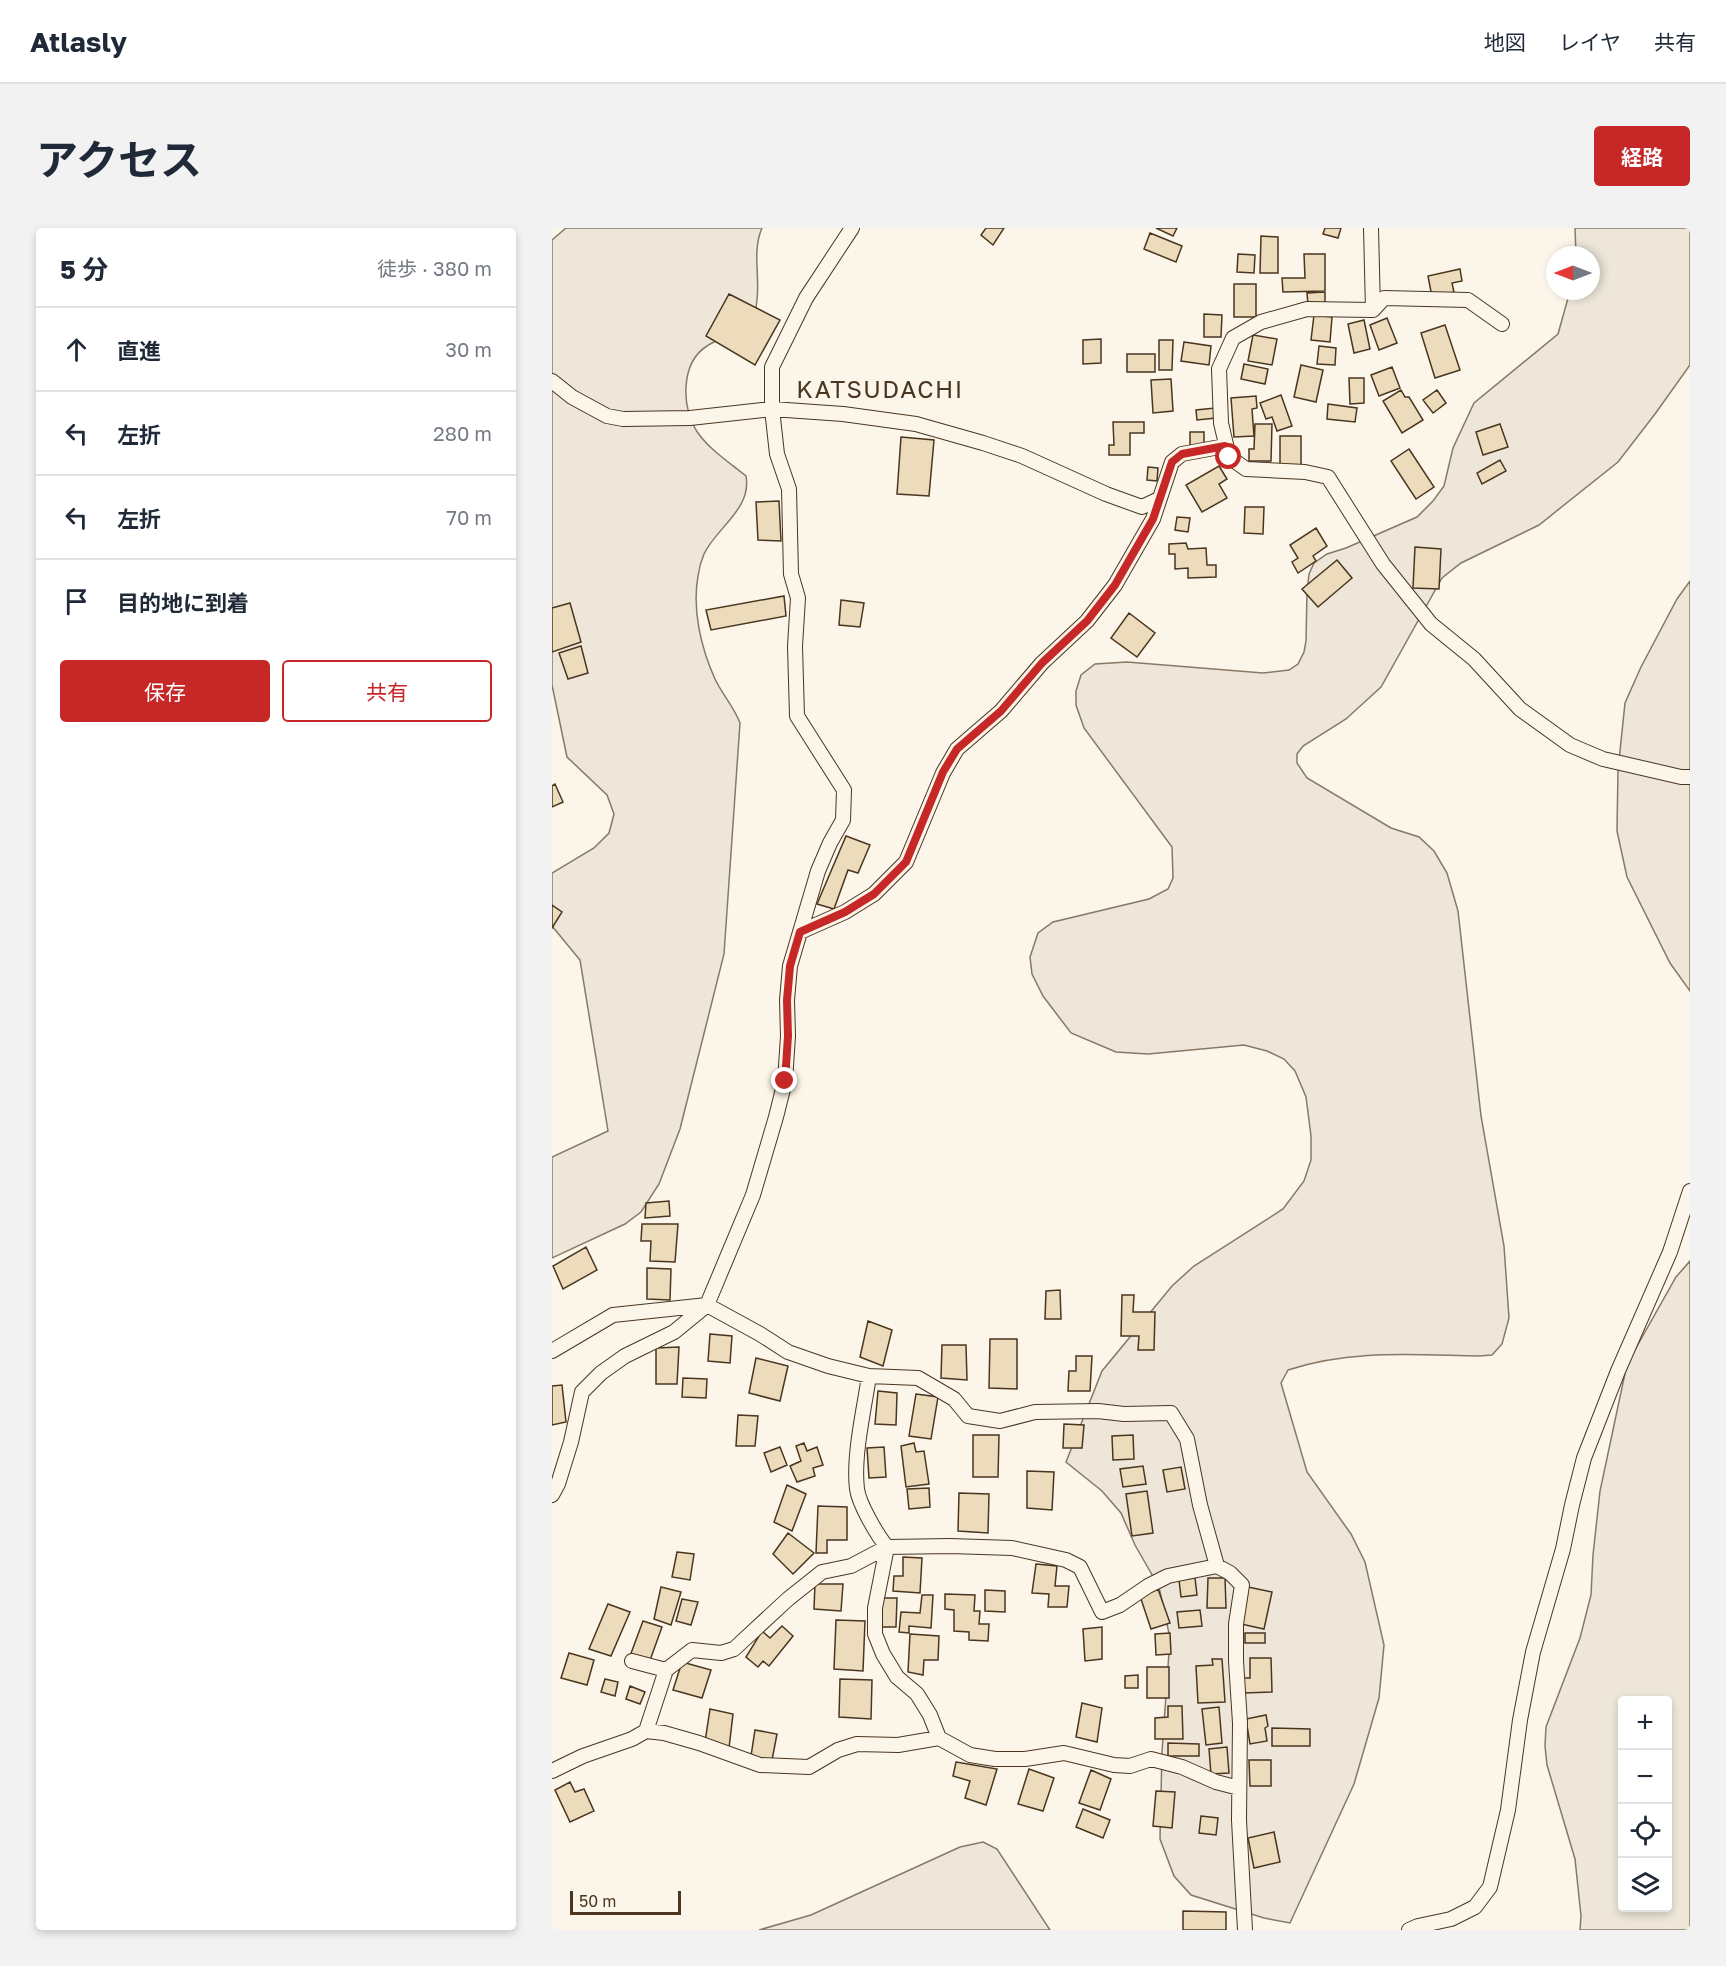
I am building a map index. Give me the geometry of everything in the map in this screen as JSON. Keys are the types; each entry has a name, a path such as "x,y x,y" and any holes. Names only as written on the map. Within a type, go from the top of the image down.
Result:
{"street":[{"path":"552,1495 558,1484 571,1442 582,1392 601,1373 625,1356 674,1332 707,1305 753,1195 785,1081 790,966 818,871 843,820 844,790 797,716 795,646 798,598 791,574 789,489 777,454 772,409 772,367 806,297 852,228"},
{"path":"1371,228 1373,310"},
{"path":"1373,310 1384,297 1468,300 1502,324"},
{"path":"1373,310 1307,309 1261,322 1233,338 1219,369 1221,423 1229,457 1246,469 1305,472 1328,477 1383,564 1431,624 1473,659 1520,709 1570,745 1603,759 1681,777 1690,777"},
{"path":"552,381 572,397 590,407 607,416 622,419 690,418 772,409 843,414 916,424 1022,456 1106,494 1142,507 1159,499"},
{"path":"800,932 845,912 874,894 906,862 943,772 957,749 1001,711 1042,663 1087,621 1115,585 1153,519 1172,462 1182,454 1225,446"},
{"path":"1409,1930 1451,1919 1475,1906 1490,1887 1508,1810 1520,1720 1533,1652 1563,1549 1584,1458 1618,1371 1670,1252 1690,1191"},
{"path":"552,1352 613,1315 707,1305 788,1352 828,1366 868,1376 918,1378 954,1399 968,1416 1000,1421 1035,1412 1171,1413 1187,1439 1200,1505 1217,1566"},
{"path":"868,1376 857,1458 857,1490 878,1535 887,1547 875,1608 875,1634 883,1654 897,1677 917,1694 930,1715 939,1738 969,1755 994,1759 1025,1759 1064,1753 1114,1765 1130,1766 1151,1759 1182,1767 1216,1782 1239,1788"},
{"path":"646,1731 666,1670 692,1650 721,1653 734,1649 788,1599 822,1572 851,1566 887,1547 1012,1548 1066,1560 1080,1567 1102,1612 1120,1605 1168,1576 1217,1566 1230,1573 1242,1585 1236,1624 1240,1723 1239,1820 1245,1930"},
{"path":"632,1661 666,1670"},
{"path":"552,1771 583,1756 632,1739 646,1731 664,1733 699,1743 760,1765 809,1767 838,1750 857,1744 898,1745 939,1738"}],"shaded area":[{"path":"566,228 762,228 757,246 758,291 754,318 732,334 707,346 698,354 692,363 686,387 688,412 698,433 714,451 746,476 744,498 732,518 704,554 696,589 699,629 706,655 715,679 740,723 724,954 680,1129 659,1184 641,1212 625,1224 552,1258 552,1157 608,1131 580,960 552,926 552,873 594,848 609,833 614,814 607,795 567,757 552,685 552,240"},
{"path":"1575,228 1690,228 1690,365 1618,462 1539,525 1461,563 1442,578 1381,687 1346,719 1303,746 1297,754 1297,763 1307,778 1391,828 1419,837 1434,851 1447,873 1458,911 1481,1116 1504,1246 1509,1318 1502,1344 1492,1355 1407,1354 1335,1359 1288,1370 1281,1383 1307,1472 1351,1534 1365,1562 1384,1645 1379,1698 1354,1784 1290,1923 1264,1918 1191,1895 1174,1876 1160,1839 1162,1752 1170,1638 1159,1587 1135,1545 1121,1513 1102,1491 1066,1462 1102,1371 1172,1286 1194,1266 1283,1209 1304,1181 1311,1160 1311,1136 1306,1097 1295,1071 1284,1059 1267,1051 1244,1045 1148,1054 1116,1052 1071,1033 1043,996 1032,974 1030,957 1038,933 1053,922 1149,899 1168,889 1173,878 1172,847 1084,728 1076,705 1076,691 1081,675 1095,664 1127,662 1263,673 1289,670 1298,664 1306,641 1307,592 1309,574 1314,563 1327,554 1417,517 1444,486 1453,448 1474,403 1558,334 1567,300 1600,300 1600,246 1576,246"},
{"path":"1690,581 1690,991 1670,963 1627,877 1617,831 1618,770 1625,703 1677,599"},
{"path":"1690,1261 1690,1930 1580,1930 1581,1916 1575,1859 1547,1765 1546,1727 1580,1638 1591,1595 1600,1491 1627,1364 1676,1277"},
{"path":"983,1842 997,1849 1050,1930 759,1930 811,1915 960,1847"}],"building":[{"path":"986,228 1004,228 993,245 981,235"},
{"path":"1156,228 1177,228 1173,236"},
{"path":"1325,228 1341,228 1338,238 1323,234"},
{"path":"1150,233 1182,246 1176,262 1144,249"},
{"path":"1261,236 1278,237 1278,273 1260,273"},
{"path":"1238,254 1255,255 1254,273 1237,272"},
{"path":"1304,254 1325,254 1325,291 1283,292 1282,278 1305,278"},
{"path":"1460,269 1462,281 1452,283 1454,292 1432,297 1428,276"},
{"path":"1234,284 1256,284 1256,317 1234,317"},
{"path":"1325,292 1325,304 1308,305 1307,293"},
{"path":"729,294 780,320 755,365 706,336"},
{"path":"1204,314 1222,315 1221,337 1204,337"},
{"path":"1314,315 1332,317 1330,342 1311,340"},
{"path":"1387,318 1397,343 1379,350 1370,325"},
{"path":"1364,320 1370,349 1354,353 1348,324"},
{"path":"1445,325 1460,370 1435,378 1421,333"},
{"path":"1253,335 1277,339 1272,365 1248,361"},
{"path":"1101,339 1101,363 1083,364 1083,340"},
{"path":"1159,340 1173,340 1172,370 1159,370"},
{"path":"1184,342 1211,346 1209,365 1181,361"},
{"path":"1319,346 1336,348 1335,365 1317,364"},
{"path":"1127,354 1155,354 1155,372 1127,372"},
{"path":"1244,364 1268,369 1265,384 1241,379"},
{"path":"1301,365 1323,370 1316,402 1294,397"},
{"path":"1392,367 1400,388 1379,396 1371,375"},
{"path":"1349,378 1364,378 1364,403 1350,404"},
{"path":"1171,379 1173,411 1153,413 1151,380"},
{"path":"1401,390 1405,397 1409,397 1423,420 1402,433 1383,401"},
{"path":"1437,390 1446,403 1433,413 1423,400"},
{"path":"1281,395 1292,426 1277,431 1272,417 1266,419 1260,403"},
{"path":"1256,396 1257,408 1252,409 1254,436 1234,437 1231,398"},
{"path":"1328,404 1357,408 1355,422 1327,419"},
{"path":"1215,408 1216,418 1197,420 1196,410"},
{"path":"1113,422 1144,422 1144,433 1130,433 1130,455 1109,455 1109,445 1114,445"},
{"path":"1255,424 1272,424 1271,461 1249,461 1249,449 1254,449"},
{"path":"1500,424 1508,447 1483,455 1476,432"},
{"path":"1190,432 1204,432 1204,447 1190,447"},
{"path":"1280,436 1301,436 1301,467 1280,466"},
{"path":"901,437 934,440 929,496 897,494"},
{"path":"1409,449 1434,487 1416,499 1391,461"},
{"path":"1500,460 1506,471 1482,484 1477,473"},
{"path":"1219,466 1227,479 1219,484 1227,498 1202,512 1186,485"},
{"path":"1148,467 1158,468 1157,481 1147,480"},
{"path":"779,501 781,541 758,540 756,502"},
{"path":"1245,507 1264,507 1263,534 1244,533"},
{"path":"1177,517 1190,518 1188,532 1175,530"},
{"path":"1316,528 1327,546 1313,556 1316,561 1298,573 1292,562 1298,558 1290,545"},
{"path":"1186,543 1188,549 1206,548 1207,565 1216,565 1216,577 1188,578 1188,568 1175,569 1175,554 1169,554 1169,544"},
{"path":"1415,547 1441,549 1439,589 1413,588"},
{"path":"1337,560 1352,578 1318,607 1302,589"},
{"path":"784,596 786,616 711,630 706,610"},
{"path":"841,600 864,603 860,627 839,625"},
{"path":"570,603 581,642 552,652 552,608"},
{"path":"1129,613 1155,633 1137,657 1111,638"},
{"path":"581,646 588,673 568,679 559,653"},
{"path":"555,784 563,802 552,807 552,786"},
{"path":"846,836 870,845 858,873 848,870 834,909 817,904"},
{"path":"552,905 562,912 552,928"},
{"path":"669,1201 670,1216 645,1218 646,1203"},
{"path":"642,1224 678,1224 675,1262 650,1261 651,1241 641,1241"},
{"path":"586,1247 597,1270 563,1289 553,1266"},
{"path":"647,1268 671,1269 670,1300 647,1299"},
{"path":"1060,1290 1061,1319 1045,1319 1046,1291"},
{"path":"1122,1295 1134,1295 1133,1312 1155,1312 1154,1350 1138,1350 1139,1336 1121,1336"},
{"path":"868,1321 892,1330 883,1366 860,1357"},
{"path":"710,1334 732,1336 730,1363 708,1361"},
{"path":"990,1339 1017,1339 1017,1389 989,1388"},
{"path":"942,1345 966,1345 967,1380 941,1378"},
{"path":"679,1347 677,1384 656,1384 656,1348"},
{"path":"1076,1356 1092,1356 1090,1391 1068,1391 1069,1371 1076,1371"},
{"path":"756,1358 788,1366 780,1401 749,1393"},
{"path":"683,1378 707,1379 706,1398 682,1397"},
{"path":"562,1385 566,1422 552,1425 552,1386"},
{"path":"878,1391 897,1393 896,1425 875,1424"},
{"path":"916,1394 938,1397 931,1439 909,1436"},
{"path":"738,1415 758,1416 755,1446 736,1446"},
{"path":"1064,1424 1084,1425 1082,1448 1063,1448"},
{"path":"973,1435 999,1435 998,1477 973,1477"},
{"path":"1133,1435 1134,1459 1113,1460 1112,1436"},
{"path":"804,1443 807,1451 817,1447 823,1465 813,1468 815,1476 797,1482 790,1466 801,1461 796,1446"},
{"path":"914,1443 916,1452 924,1451 929,1484 906,1487 901,1446"},
{"path":"780,1447 787,1465 771,1472 764,1453"},
{"path":"884,1447 886,1477 869,1478 867,1448"},
{"path":"1143,1466 1146,1484 1123,1487 1120,1469"},
{"path":"1181,1467 1185,1489 1167,1492 1163,1470"},
{"path":"1027,1471 1054,1472 1052,1510 1027,1508"},
{"path":"787,1485 806,1494 792,1531 774,1522"},
{"path":"929,1488 930,1507 909,1509 907,1489"},
{"path":"1147,1491 1153,1533 1132,1536 1126,1494"},
{"path":"959,1493 989,1494 988,1533 958,1531"},
{"path":"818,1506 847,1507 847,1540 827,1540 827,1553 816,1553"},
{"path":"788,1533 814,1553 793,1574 773,1554"},
{"path":"677,1552 694,1554 690,1580 672,1577"},
{"path":"903,1557 922,1558 920,1593 893,1591 894,1576 903,1576"},
{"path":"1036,1564 1057,1566 1055,1586 1069,1586 1067,1607 1048,1607 1049,1594 1032,1593"},
{"path":"1195,1578 1197,1595 1181,1597 1179,1580"},
{"path":"1208,1578 1225,1578 1226,1608 1207,1608"},
{"path":"815,1584 843,1584 841,1611 814,1609"},
{"path":"661,1587 681,1592 671,1625 654,1619"},
{"path":"1248,1587 1272,1592 1264,1629 1241,1624"},
{"path":"1158,1589 1170,1623 1151,1629 1140,1596"},
{"path":"985,1590 1005,1591 1005,1612 985,1611"},
{"path":"945,1594 975,1595 974,1611 980,1611 979,1624 989,1624 988,1641 969,1640 969,1632 954,1631 954,1610 945,1609"},
{"path":"922,1595 933,1595 931,1628 909,1626 909,1633 899,1632 901,1612 920,1613"},
{"path":"882,1598 897,1598 896,1627 881,1627"},
{"path":"682,1599 698,1602 691,1625 676,1621"},
{"path":"608,1604 630,1612 611,1656 589,1649"},
{"path":"1200,1610 1202,1626 1179,1628 1177,1612"},
{"path":"836,1620 865,1621 863,1671 834,1669"},
{"path":"643,1621 662,1627 649,1663 630,1656"},
{"path":"782,1626 793,1636 769,1666 763,1661 758,1667 746,1657 762,1631 770,1638"},
{"path":"1102,1627 1102,1659 1085,1661 1083,1629"},
{"path":"1170,1633 1171,1654 1156,1655 1155,1634"},
{"path":"1245,1633 1265,1633 1265,1643 1245,1643"},
{"path":"910,1634 939,1636 938,1660 924,1660 923,1675 908,1672"},
{"path":"569,1653 594,1660 587,1685 561,1678"},
{"path":"1250,1658 1271,1658 1272,1692 1244,1693 1244,1678 1250,1678"},
{"path":"1212,1659 1222,1659 1225,1702 1198,1703 1196,1666 1213,1665"},
{"path":"682,1662 711,1670 702,1698 673,1690"},
{"path":"1147,1667 1169,1667 1169,1698 1147,1698"},
{"path":"1138,1675 1138,1688 1125,1688 1125,1676"},
{"path":"605,1679 618,1682 615,1696 601,1692"},
{"path":"840,1679 872,1680 871,1719 839,1717"},
{"path":"630,1686 645,1692 640,1704 626,1699"},
{"path":"1082,1703 1102,1708 1097,1742 1076,1737"},
{"path":"1168,1706 1182,1706 1183,1739 1155,1739 1155,1718 1168,1717"},
{"path":"1219,1707 1222,1743 1206,1745 1202,1709"},
{"path":"710,1709 733,1714 729,1748 705,1742"},
{"path":"1266,1715 1267,1741 1250,1744 1246,1719"},
{"path":"1272,1728 1310,1729 1310,1746 1272,1746"},
{"path":"755,1730 777,1734 772,1760 751,1756"},
{"path":"1168,1743 1199,1744 1199,1756 1168,1756"},
{"path":"1227,1747 1229,1773 1211,1774 1209,1749"},
{"path":"1249,1760 1271,1760 1271,1786 1250,1786"},
{"path":"956,1762 997,1769 986,1805 965,1798 970,1781 953,1776"},
{"path":"1029,1769 1054,1778 1043,1811 1018,1804"},
{"path":"1091,1770 1111,1779 1100,1810 1079,1803"},
{"path":"570,1782 575,1792 584,1789 594,1811 570,1822 555,1790"},
{"path":"1156,1791 1175,1792 1172,1828 1153,1826"},
{"path":"1083,1809 1110,1820 1103,1838 1076,1827"},
{"path":"1201,1816 1218,1818 1216,1835 1199,1833"},
{"path":"1274,1832 1280,1862 1254,1868 1248,1838"},
{"path":"1183,1911 1226,1912 1226,1930 1183,1930"}],"district":[{"name":"KATSUDACHI","path":"880,388"}],"route":[{"path":"785,1081 790,966 800,932 845,912 874,894 906,862 943,772 957,749 1001,711 1042,663 1087,621 1115,585 1153,519 1172,462 1182,454 1225,446 1229,457"}]}
